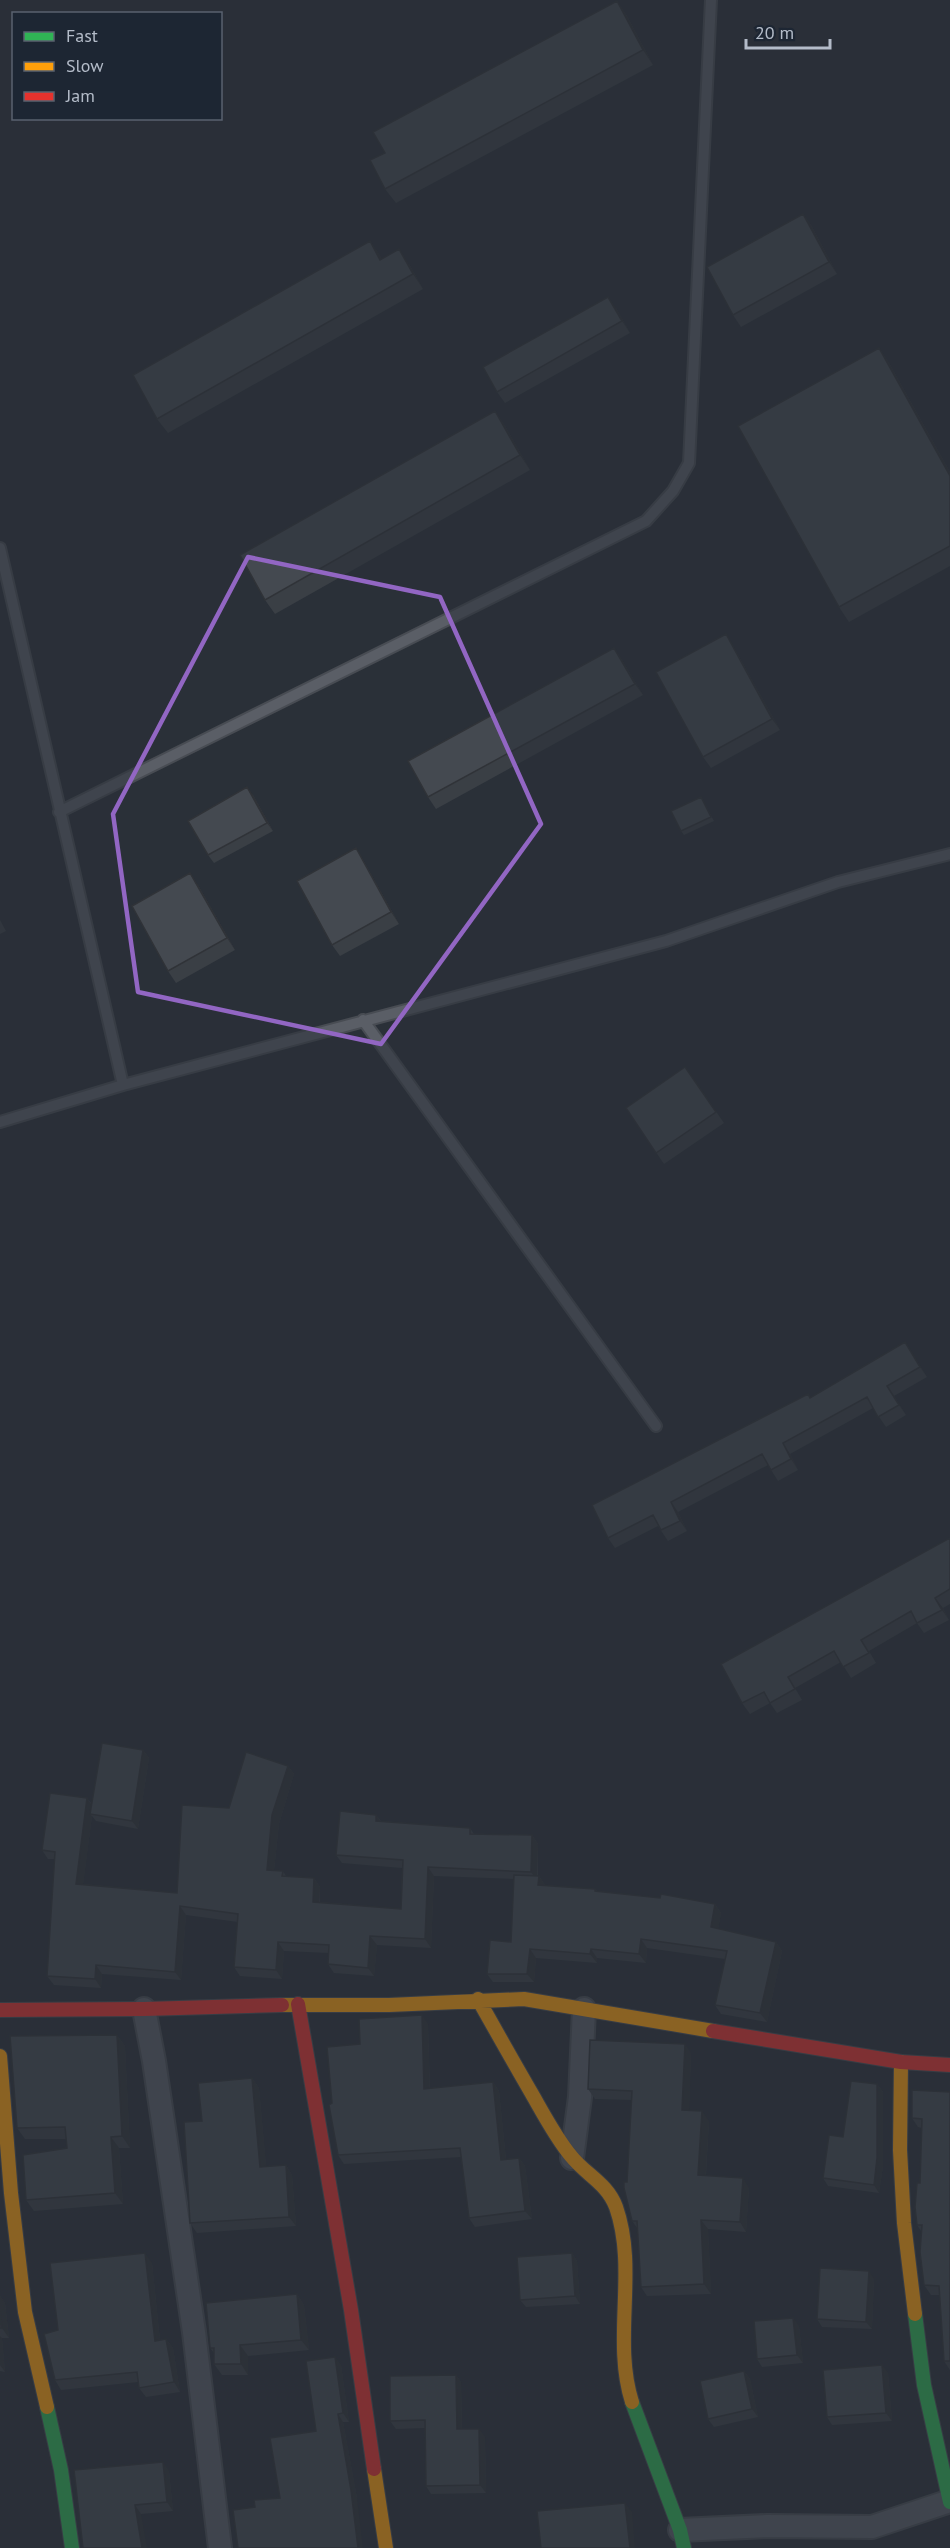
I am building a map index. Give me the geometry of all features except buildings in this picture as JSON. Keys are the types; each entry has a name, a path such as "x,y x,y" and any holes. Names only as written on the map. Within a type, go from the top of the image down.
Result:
{"street":[{"path":"0,2010 144,2009 298,2004 389,2005 524,1998 901,2062 950,2065"},
{"path":"478,1999 552,2129 573,2158 602,2184 615,2208 626,2255 623,2322 628,2388 682,2539 767,2526 872,2527 950,2502 924,2385 904,2223 900,2150 901,2062"},
{"path":"298,2004 351,2310 386,2548"},
{"path":"573,2158 580,2097 584,2008"},
{"path":"144,2009 154,2061 194,2332 220,2548"},
{"path":"0,2056 11,2193 25,2312 58,2460 72,2548"}],"lane":[{"path":"59,812 646,521 674,491 689,463 711,0"},
{"path":"0,548 123,1085"},
{"path":"0,1122 123,1085 666,940 838,882 950,854"},
{"path":"363,1020 656,1426"}],"highlighted area":[{"path":"248,557 440,597 541,824 381,1044 138,992 113,814"}],"traffic: fast":[{"path":"915,2314 924,2385 950,2502"},
{"path":"632,2402 680,2530 684,2548"},
{"path":"47,2407 61,2470 72,2548"}],"traffic: slow":[{"path":"478,1999 560,2142 577,2163 602,2185 616,2207 625,2255 624,2354 626,2378 632,2402"},
{"path":"282,2005 389,2005 524,1999 713,2031"},
{"path":"0,2056 11,2193 25,2312 47,2407"},
{"path":"901,2062 900,2150 904,2223 915,2314"},
{"path":"374,2469 386,2548"}],"traffic: jam":[{"path":"298,2004 351,2310 374,2469"},
{"path":"0,2010 282,2005"},
{"path":"713,2031 901,2062 950,2065"}]}
